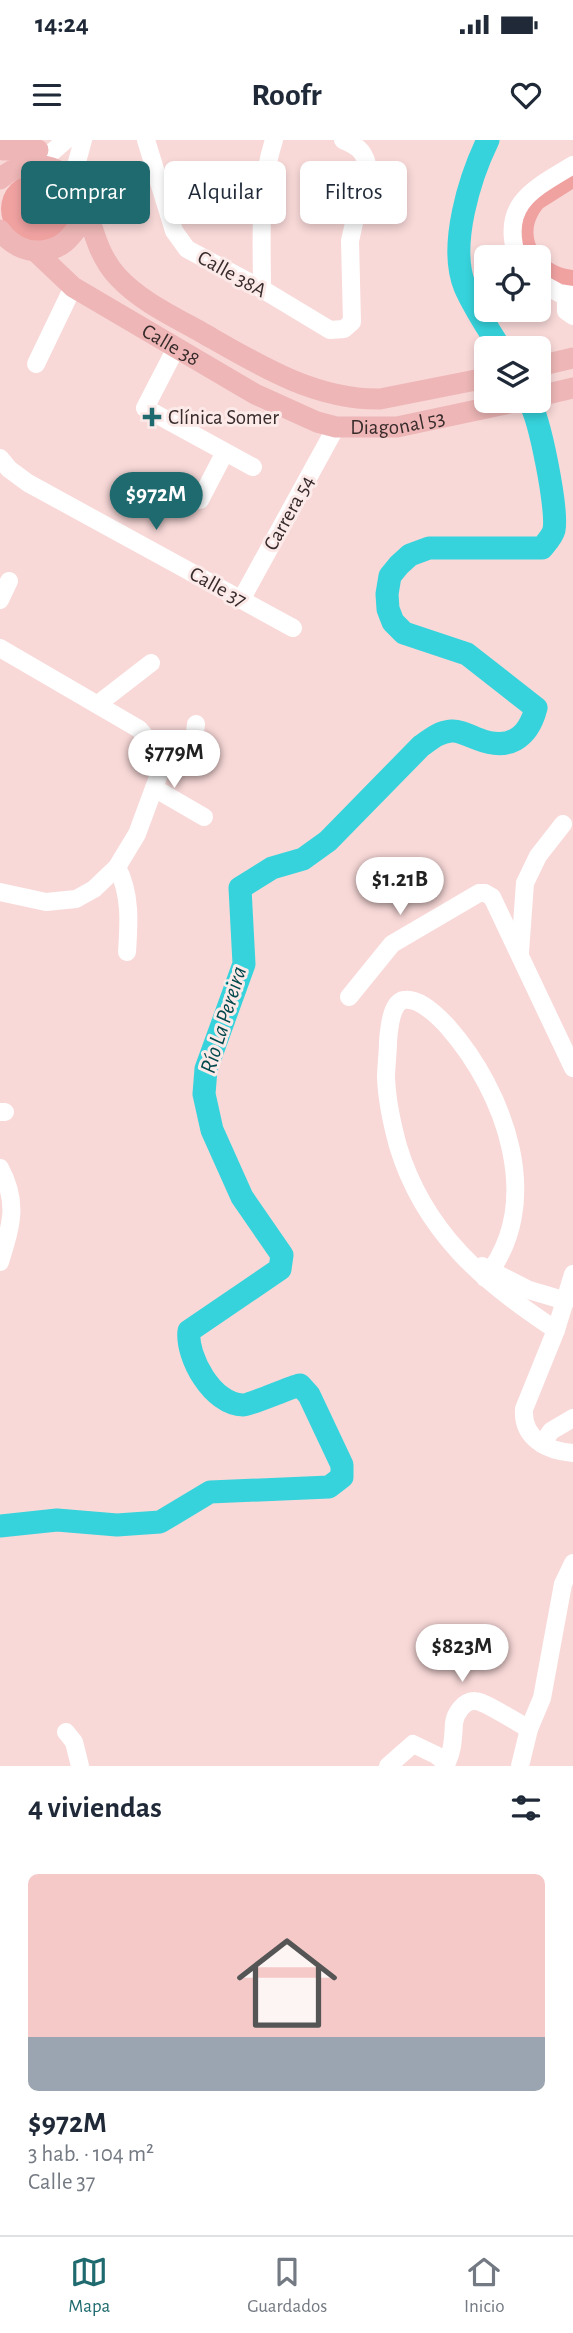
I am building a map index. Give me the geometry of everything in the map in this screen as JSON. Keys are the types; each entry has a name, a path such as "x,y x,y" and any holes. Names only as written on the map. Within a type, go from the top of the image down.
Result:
{"main road":[{"path":"1,149 47,153"},
{"path":"1,149 47,153"},
{"path":"0,180 9,170 47,153"},
{"path":"3,237 21,248 35,251 58,247 68,241 79,224"},
{"name":"Calle 38","path":"91,224 101,253 117,276 136,293 236,352 291,380"},
{"name":"Calle 38","path":"35,251 73,287 255,394 326,425"},
{"path":"551,363 573,358"},
{"name":"Diagonal 53","path":"291,380 341,397 365,399 380,399 474,381"},
{"path":"551,393 573,388"},
{"name":"Diagonal 53","path":"326,425 397,427 474,411"}],"street":[{"path":"77,161 83,140"},
{"name":"Calle 38A","path":"146,140 173,231 179,241 187,249 262,289 330,330 344,329 352,321 350,241 367,164 358,146 343,140"},
{"path":"262,289 262,200 265,169 274,140"},
{"path":"514,245 513,222 519,204 536,187 573,165"},
{"path":"36,365 73,287"},
{"path":"551,287 570,296 566,311 573,316"},
{"path":"176,348 145,408 253,467"},
{"name":"Carrera 54","path":"241,600 326,425"},
{"path":"200,500 225,452"},
{"name":"Calle 37","path":"0,458 9,470 28,483 293,628"},
{"path":"0,600 9,581"},
{"path":"0,648 139,729 160,754 161,769 137,834 117,867 94,889 76,899 47,902 0,892"},
{"path":"98,704 151,663"},
{"path":"161,769 194,740 196,724"},
{"path":"154,788 204,817"},
{"path":"520,956 525,883 538,856 564,824"},
{"path":"117,867 127,893 127,952"},
{"path":"349,997 392,944 479,893 485,893 492,897 573,1068"},
{"path":"488,1275 504,1247 512,1221 515,1180 510,1140 481,1072 464,1046 439,1018 415,1001 400,1000 389,1034 386,1078 390,1118 405,1170 439,1230 512,1301 556,1330"},
{"path":"0,1168 11,1197 12,1221 0,1262"},
{"path":"488,1275 566,1301"},
{"path":"573,1275 556,1330 524,1409 525,1428 532,1438 553,1449 573,1453"},
{"path":"542,1444 551,1432 573,1418"},
{"path":"520,1766 529,1729 542,1698 563,1584 573,1563"},
{"path":"388,1766 413,1744 436,1755 445,1765 451,1753 454,1719 468,1702 474,1700 529,1729"},
{"path":"66,1732 74,1742 80,1766"}],"shaded area":[{"path":"573,158 573,189 543,208 536,219 534,229 537,245 511,245 509,221"},
{"path":"21,178 21,224 67,224 61,234 36,244 11,234 1,209 7,190"},
{"path":"551,262 573,270 573,297 551,291"}],"waterway":[{"name":"Río La Pereira","path":"488,140 468,192 459,252 465,287 493,336"},
{"name":"Río La Pereira","path":"0,1526 57,1520 117,1525 160,1522 210,1492 329,1487 342,1477 342,1465 309,1395 300,1385 247,1404 232,1403 212,1388 192,1354 189,1331 280,1269 282,1255 242,1197 212,1130 204,1094 206,1069 244,964 240,888 272,868 303,859 328,841 421,746 435,736 454,731 499,744 515,740 528,728 536,708 467,654 404,633 393,622 388,609 387,594 390,576 399,565 410,555 429,548 542,548 549,540 555,519 551,485 534,413"}],"place":[{"name":"Clínica Somer","path":"152,417"}]}
